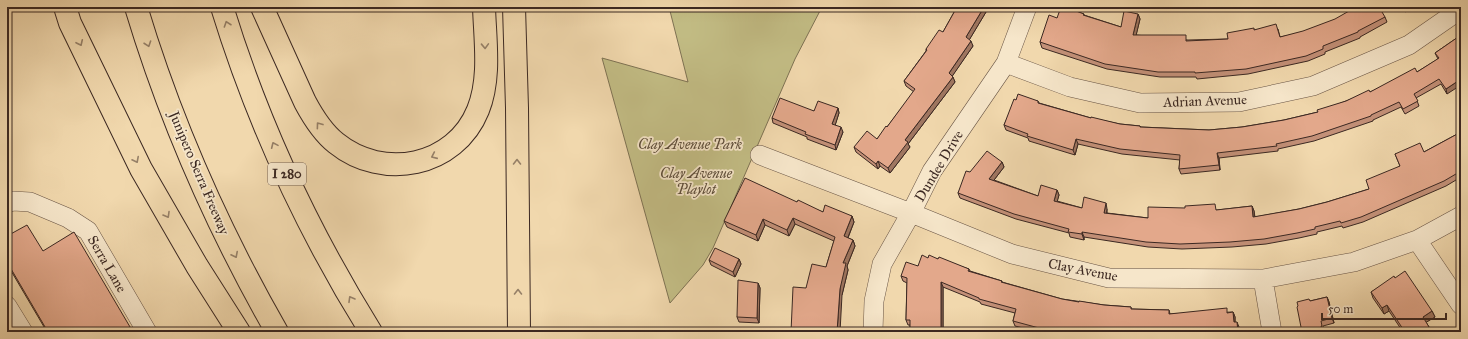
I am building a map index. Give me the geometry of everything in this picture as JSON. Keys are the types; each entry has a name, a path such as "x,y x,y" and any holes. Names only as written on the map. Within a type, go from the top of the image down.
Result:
{"highway":[{"name":"Junipero Serra Freeway","path":"136,7 166,95 191,159 224,232 277,332"},
{"name":"I 280","path":"222,7 250,89 293,189 326,253 371,332"},
{"path":"262,7 305,102 326,135 346,151 360,158 376,163 408,164 426,160 439,154 462,136 471,124 478,110 483,96 485,82 484,7"},
{"path":"514,7 517,108 519,332"},
{"path":"65,12 141,169 193,260 239,332"}],"street":[{"name":"Dundee Drive","path":"873,332 874,301 882,264 911,213 932,171 1006,63 1027,7"},
{"name":"Adrian Avenue","path":"1006,63 1070,87 1140,103 1239,102 1313,86 1409,45 1461,9"},
{"name":"Clay Avenue","path":"760,155 911,213 1012,254 1109,278 1263,279 1354,262 1417,240 1461,216"},
{"name":"Serra Lane","path":"7,203 14,201 30,202 68,218 88,231 147,332"},
{"path":"1417,240 1461,305"},
{"path":"1263,279 1272,332"},
{"path":"7,306 22,332"}],"green space":[{"name":"Clay Avenue Park","path":"669,7 822,7 795,59 713,248 703,265 670,303 602,58 688,82"}],"building":[{"path":"957,7 984,7 966,37 971,41 949,73 953,77 905,140 908,142 888,168 878,161 876,164 854,147 867,131 877,139 915,89 904,81 927,50 926,49 939,30 943,32"},
{"path":"1061,7 1077,8 1076,11 1084,14 1083,15 1121,27 1124,11 1138,14 1133,35 1186,35 1186,41 1228,39 1227,33 1254,28 1254,30 1276,24 1280,37 1303,31 1335,19 1356,7 1379,7 1385,17 1358,32 1323,46 1323,49 1306,56 1246,69 1195,73 1158,72 1105,64 1040,42 1049,15 1057,18"},
{"path":"1461,35 1461,79 1446,89 1439,79 1414,94 1418,101 1403,109 1399,102 1371,116 1312,136 1276,144 1277,146 1217,153 1219,165 1179,169 1180,155 1120,149 1076,139 1073,150 1027,136 1028,134 1004,125 1014,99 1016,100 1018,94 1038,101 1038,103 1091,118 1140,127 1209,130 1242,127 1284,120 1318,112 1317,110 1346,101 1369,90 1370,92 1415,68 1417,72 1439,58 1435,53"},
{"path":"780,98 814,111 818,101 838,108 832,124 841,127 835,145 805,134 806,132 772,118"},
{"path":"1461,132 1461,171 1444,181 1361,217 1341,223 1340,221 1315,227 1315,229 1264,239 1180,244 1146,242 1082,232 1082,234 1068,232 1069,229 1014,214 958,193 966,171 970,172 987,151 1002,162 989,179 1038,196 1041,185 1057,190 1054,201 1082,208 1084,197 1106,203 1104,213 1148,218 1148,207 1185,208 1185,206 1215,204 1216,210 1252,206 1253,217 1299,209 1369,189 1366,180 1400,166 1395,154 1420,143 1424,152"},
{"path":"745,178 797,202 798,200 823,212 825,205 852,216 844,236 853,240 843,263 846,263 840,289 837,332 791,332 793,287 806,288 812,264 826,267 835,237 793,218 787,230 763,219 756,235 724,221"},
{"path":"27,225 43,251 74,232 133,332 48,332 7,262 7,236"},
{"path":"715,248 739,259 733,272 709,260"},
{"path":"922,255 928,258 929,255 938,259 939,257 969,269 968,271 1002,281 1001,282 1062,299 1079,302 1131,307 1131,309 1169,310 1169,314 1227,308 1227,313 1233,312 1234,322 1237,322 1238,332 1183,332 1183,330 1160,329 1159,332 1057,332 1039,329 1013,321 1016,309 979,299 941,282 941,330 910,330 910,320 906,320 907,278 901,276 906,262 918,266"},
{"path":"1405,271 1432,311 1423,317 1432,332 1405,332 1387,305 1382,308 1371,292 1394,276 1395,278"},
{"path":"738,280 758,283 757,318 737,317"},
{"path":"1327,297 1332,318 1321,321 1323,332 1302,332 1297,302"}],"park label":[{"name":"Clay Avenue Playlot","path":"696,182"}]}
